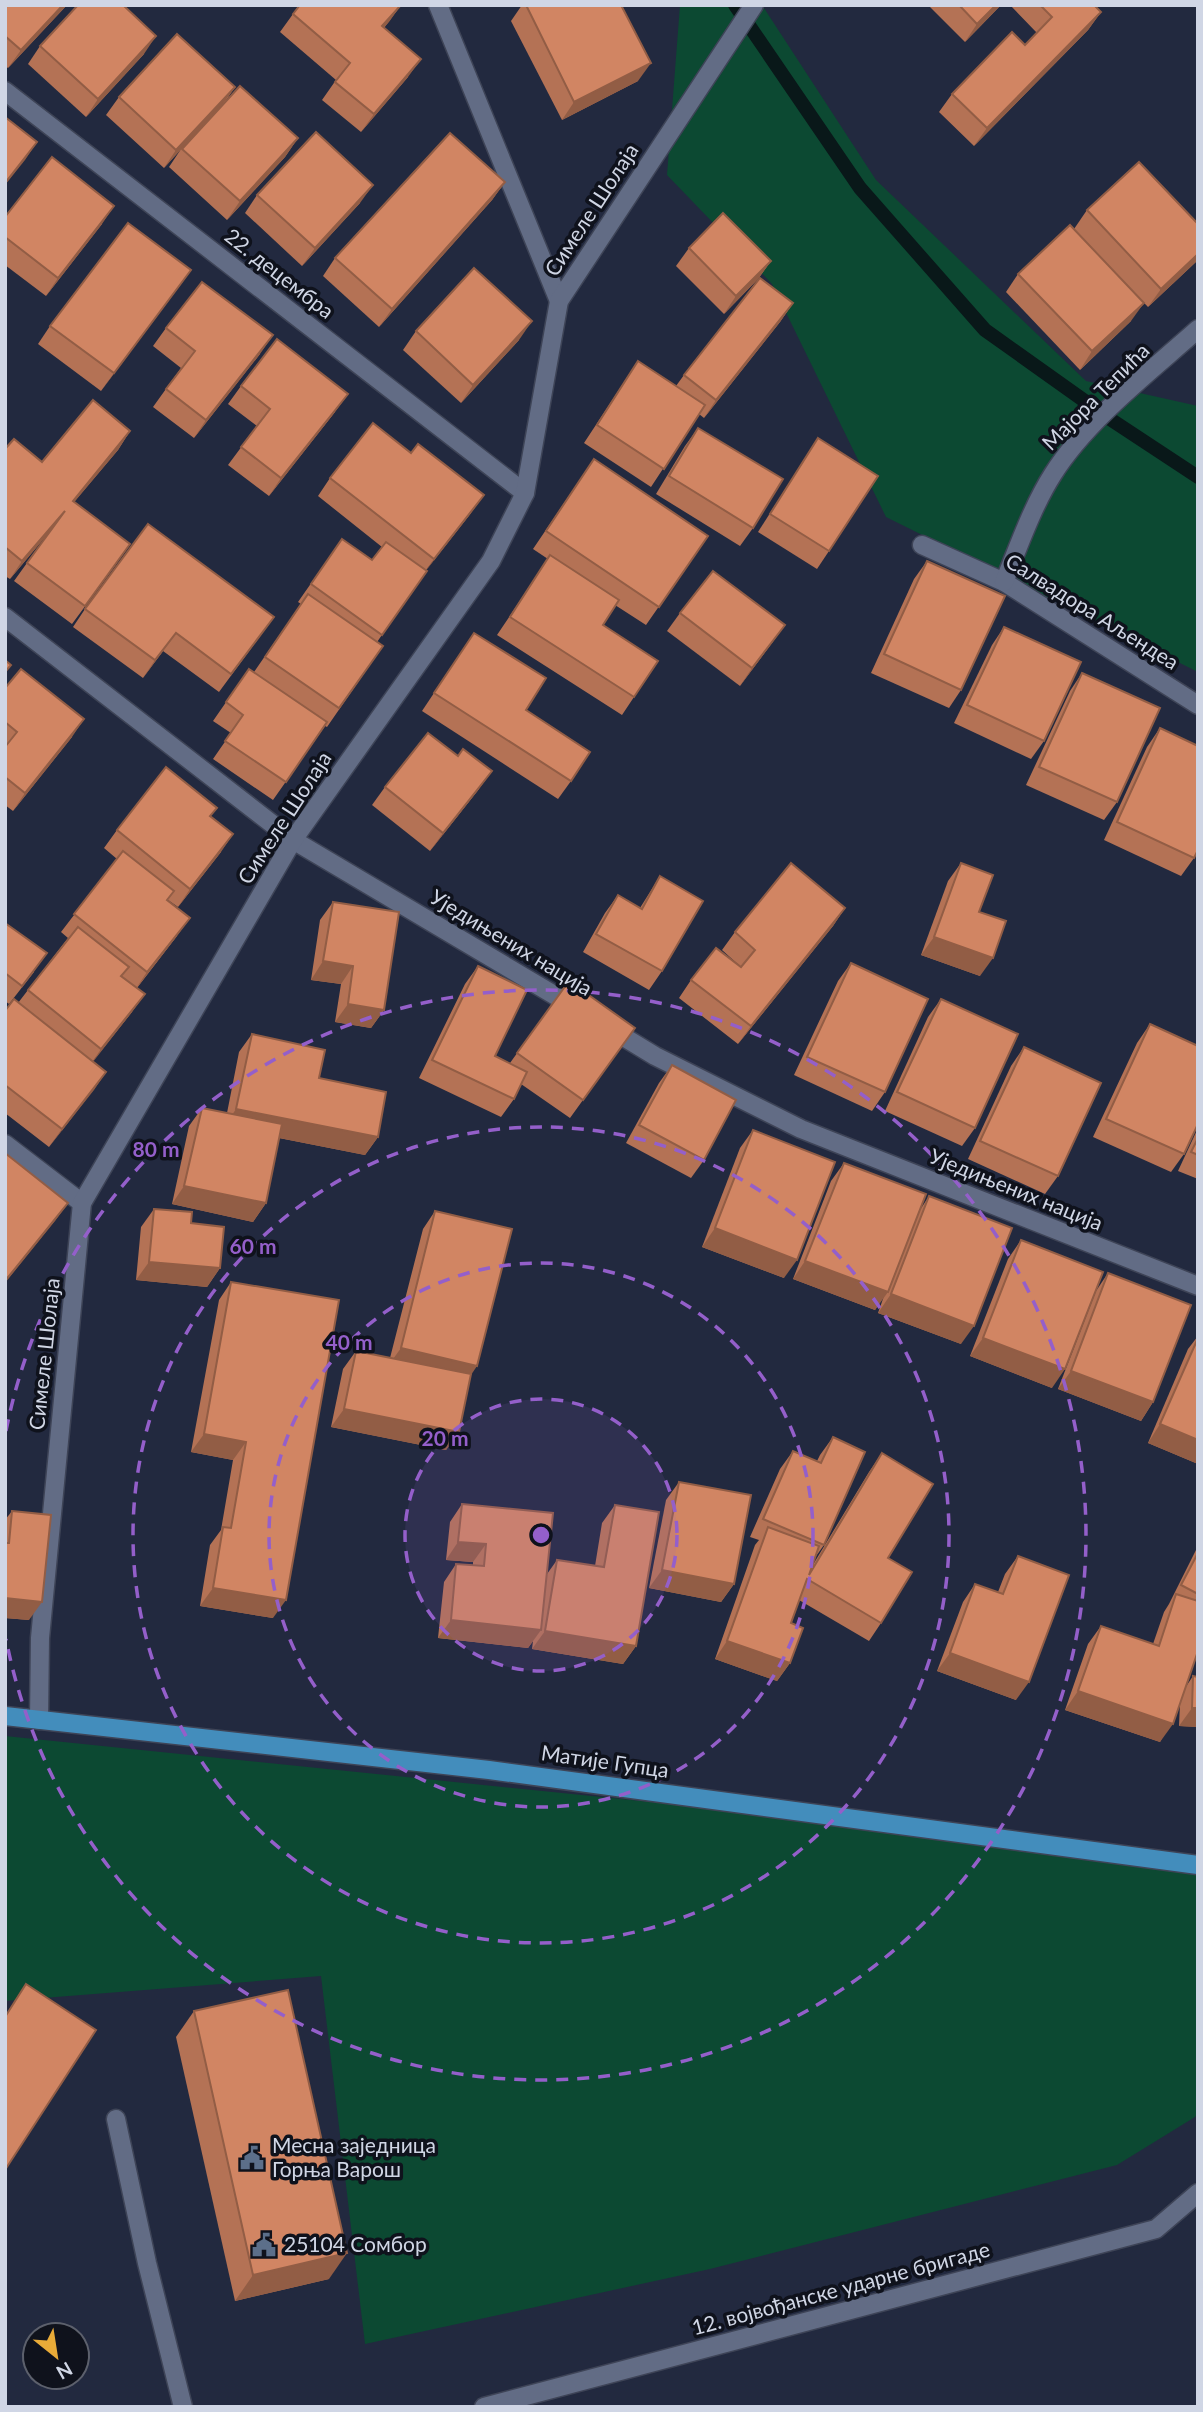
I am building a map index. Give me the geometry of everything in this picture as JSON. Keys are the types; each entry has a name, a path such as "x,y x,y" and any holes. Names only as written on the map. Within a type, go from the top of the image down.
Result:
{"main road":[{"name":"Матије Гупца","path":"5,1716 489,1770 1198,1865"}],"street":[{"path":"438,5 559,301"},
{"name":"Симеле Шолаја","path":"39,1720 40,1637 82,1203 293,840 491,561 525,493 559,301 754,5"},
{"name":"22. децембра","path":"5,91 525,493"},
{"name":"Мајора Тепића","path":"1004,582 1054,472 1084,436 1126,394 1198,329"},
{"name":"Салвадора Аљендеа","path":"922,545 1004,582 1198,705"},
{"name":"Уједињених нација","path":"5,617 293,840 655,1056 801,1129 1198,1286"},
{"path":"5,1144 82,1203"},
{"path":"116,2119 147,2263 183,2407"},
{"name":"12. војвођанске ударне бригаде","path":"484,2407 1156,2229 1198,2193"}],"green space":[{"path":"680,5 762,5 876,180 1086,381 1198,406 1198,672 886,517 772,284 667,175"},
{"path":"5,1736 1198,1858 1198,2113 1117,2165 710,2269 365,2344 321,1976 5,2001"}],"building":[{"path":"5,5 63,5 21,50 5,36"},
{"path":"78,5 123,5 156,36 98,99 40,46"},
{"path":"300,5 401,5 382,26 421,59 374,114 335,82 350,63 293,14"},
{"path":"526,5 621,5 651,63 574,102"},
{"path":"959,5 996,5 977,24"},
{"path":"1040,5 1094,5 1101,12 987,128 952,94 1012,32 1025,45 1052,17"},
{"path":"177,34 235,87 176,150 119,97"},
{"path":"240,86 298,138 240,201 182,149"},
{"path":"5,117 37,142 5,183"},
{"path":"316,132 373,185 315,248 257,195"},
{"path":"450,133 505,182 392,309 335,258"},
{"path":"52,157 114,206 58,278 5,237 5,217"},
{"path":"1139,162 1198,224 1198,254 1161,289 1087,210"},
{"path":"723,213 771,261 736,296 689,248"},
{"path":"128,223 191,270 114,373 50,326"},
{"path":"1070,225 1144,303 1092,351 1018,274"},
{"path":"474,268 532,321 473,385 416,331"},
{"path":"760,278 793,303 716,400 684,375"},
{"path":"202,282 273,335 206,420 166,389 195,351 166,328"},
{"path":"277,339 348,394 281,478 241,447 270,409 241,386"},
{"path":"638,361 705,405 664,469 597,425"},
{"path":"93,400 130,431 73,501 130,544 85,606 27,563 65,511 22,561 5,547 5,449 14,439 42,462"},
{"path":"373,423 411,453 418,444 484,495 434,559 330,478"},
{"path":"698,428 783,479 753,528 669,476"},
{"path":"818,438 878,476 829,551 770,514"},
{"path":"594,459 708,536 659,607 546,531"},
{"path":"148,524 274,617 231,674 176,633 155,660 85,609"},
{"path":"342,539 372,560 386,542 427,571 382,635 311,584"},
{"path":"550,555 619,600 603,625 658,661 634,697 510,617"},
{"path":"927,561 1005,596 961,690 884,654"},
{"path":"713,571 785,625 752,668 680,613"},
{"path":"308,594 383,646 339,708 265,657"},
{"path":"1004,627 1081,662 1044,741 967,705"},
{"path":"474,633 546,678 526,710 590,752 571,781 434,693"},
{"path":"5,660 11,665 5,672"},
{"path":"21,669 84,719 25,793 5,777 5,747 17,732 5,722 5,688"},
{"path":"249,669 327,722 286,782 225,741 243,715 226,702"},
{"path":"1082,673 1160,708 1117,802 1039,767"},
{"path":"1160,728 1198,746 1198,850 1194,858 1117,822"},
{"path":"428,733 458,756 463,749 492,771 443,833 385,787"},
{"path":"166,767 217,808 210,816 233,834 190,889 117,830"},
{"path":"123,851 174,891 167,900 190,918 147,972 74,914"},
{"path":"791,863 845,908 751,1026 691,980 716,948 741,967 755,950 735,932"},
{"path":"961,863 993,875 979,912 1006,921 993,958 934,937"},
{"path":"660,876 703,901 662,971 596,934 618,895 642,909"},
{"path":"333,902 399,912 384,1010 348,1004 353,966 323,961"},
{"path":"5,923 47,953 22,986 5,973"},
{"path":"78,927 129,967 121,976 145,994 101,1049 28,990"},
{"path":"851,963 928,999 885,1092 807,1057"},
{"path":"478,966 527,990 495,1056 527,1072 514,1099 432,1060"},
{"path":"569,981 635,1028 583,1100 517,1053"},
{"path":"14,999 106,1072 62,1129 5,1085 5,1011"},
{"path":"941,999 1018,1034 975,1128 897,1092"},
{"path":"1150,1024 1198,1046 1198,1124 1184,1154 1106,1119"},
{"path":"252,1034 325,1050 319,1078 386,1092 378,1137 236,1109"},
{"path":"1024,1047 1101,1083 1058,1176 980,1141"},
{"path":"672,1065 736,1100 704,1160 639,1125"},
{"path":"202,1108 282,1124 266,1203 184,1186"},
{"path":"753,1130 835,1162 797,1260 715,1228"},
{"path":"1198,1138 1198,1155 1191,1152"},
{"path":"5,1153 68,1203 5,1281"},
{"path":"844,1163 926,1194 888,1292 805,1261"},
{"path":"929,1196 1012,1228 974,1326 891,1294"},
{"path":"154,1209 192,1212 191,1223 224,1227 220,1268 149,1262"},
{"path":"435,1211 512,1229 477,1366 401,1348"},
{"path":"1021,1240 1103,1272 1065,1369 983,1338"},
{"path":"1108,1273 1191,1305 1153,1402 1071,1371"},
{"path":"231,1282 339,1300 286,1600 213,1588 223,1527 231,1528 246,1442 204,1434"},
{"path":"1198,1338 1198,1440 1160,1424"},
{"path":"356,1351 471,1374 459,1432 344,1409"},
{"path":"833,1437 865,1452 824,1545 763,1519 793,1451 821,1463"},
{"path":"882,1453 933,1484 888,1558 912,1572 881,1623 807,1579 791,1623 803,1628 790,1663 727,1641 768,1527 819,1546 809,1575"},
{"path":"679,1482 751,1495 734,1584 662,1570"},
{"path":"462,1504 553,1513 541,1630 451,1620 456,1564 484,1566 486,1544 458,1542"},
{"path":"615,1505 659,1512 636,1646 545,1631 557,1560 604,1567"},
{"path":"12,1511 51,1515 42,1602 5,1598 5,1543 9,1543"},
{"path":"1198,1553 1198,1594 1181,1585"},
{"path":"1018,1556 1069,1575 1029,1682 950,1653 975,1584 1003,1594"},
{"path":"1176,1594 1198,1601 1198,1651 1173,1724 1078,1691 1101,1626 1159,1646"},
{"path":"1193,1676 1198,1677 1198,1708 1192,1708"},
{"path":"26,1984 96,2030 5,2170 5,2017"},
{"name":"Месна заједница Горња Варош","path":"288,1990 347,2253 253,2275 194,2011"}],"waterway":[{"path":"735,5 860,188 985,330 1110,419 1198,477"}],"place":[{"name":"Месна заједница Горња Варош","path":"252,2158"},
{"name":"25104 Сомбор","path":"264,2245"}]}
